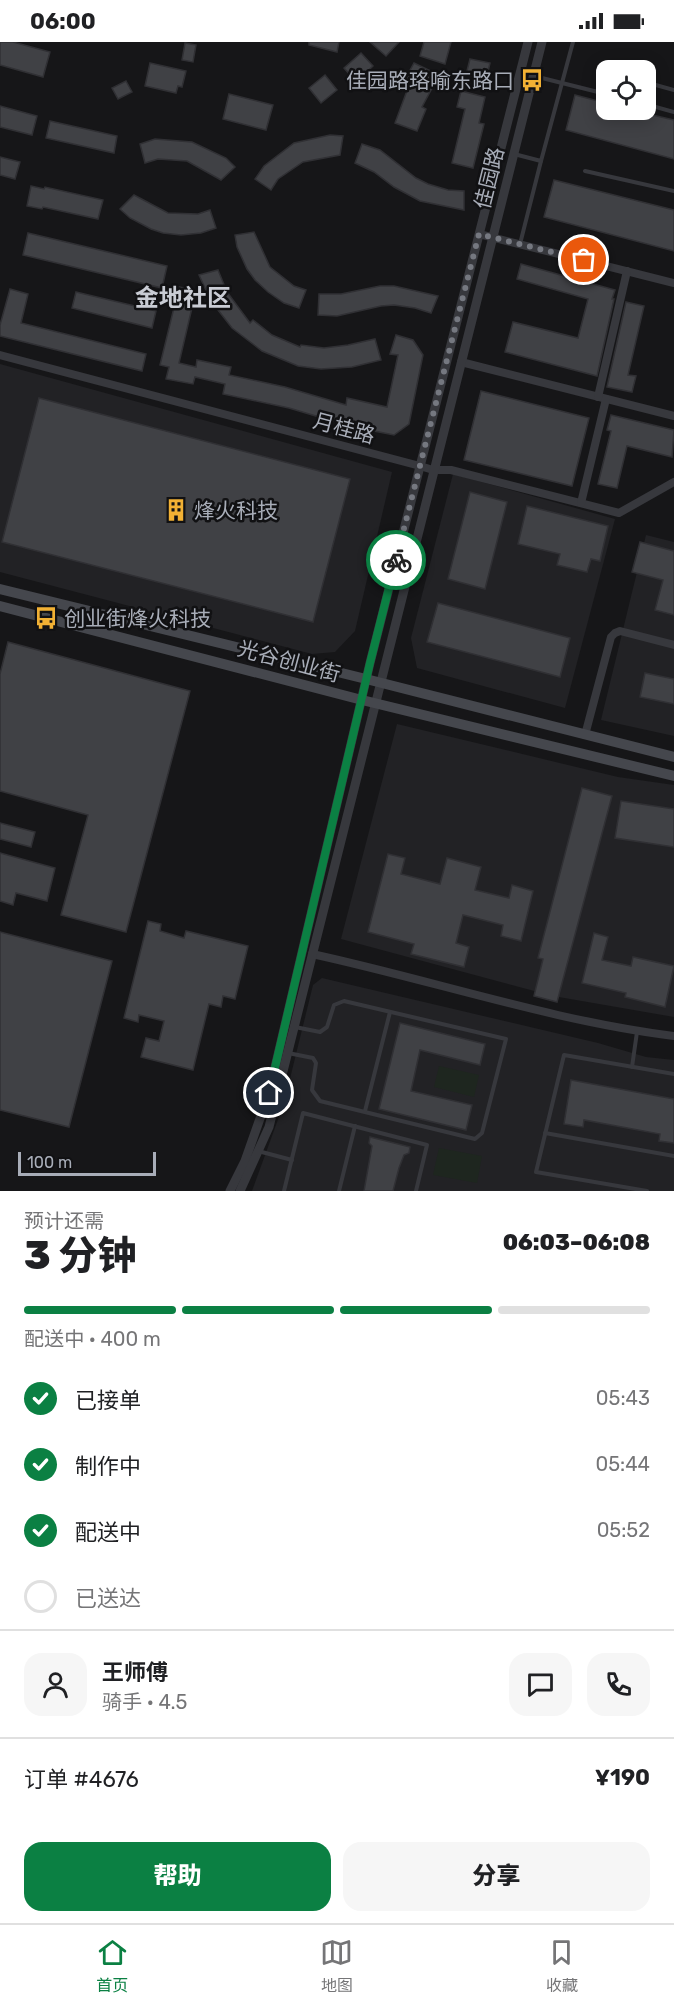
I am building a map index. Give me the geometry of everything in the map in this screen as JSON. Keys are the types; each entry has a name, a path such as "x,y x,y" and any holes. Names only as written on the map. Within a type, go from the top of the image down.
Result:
{"main road":[{"name":"光谷创业街","path":"0,589 381,682 674,757"},
{"name":"光谷创业街","path":"0,606 362,700 674,776"}],"street":[{"name":"佳园路","path":"230,1191 245,1161 269,1093 366,679 528,42"},
{"name":"佳园路","path":"240,1191 269,1127 542,42"},
{"path":"479,234 674,283"},
{"path":"581,503 627,271"},
{"name":"月桂路","path":"0,355 433,470 451,470 619,513 674,483"},
{"path":"461,362 674,416"},
{"path":"585,735 611,637 621,631 674,645"},
{"path":"312,954 637,1032 674,1036"}],"lane":[{"path":"520,244 573,42"},
{"path":"534,76 596,92"},
{"path":"656,85 674,90"},
{"path":"656,107 674,112"},
{"path":"514,154 542,161"},
{"path":"585,171 674,191"},
{"path":"287,1053 312,1058 316,1063 312,1090 320,1101 475,1139 482,1133 506,1039 344,1001 334,1005 327,1027 320,1032 294,1027"},
{"path":"365,1111 390,1012"},
{"path":"632,1067 637,1032"},
{"path":"647,1191 536,1172 564,1055 674,1074"},
{"path":"284,1191 303,1113 427,1144 416,1191"},
{"path":"339,1191 355,1126"},
{"path":"545,1133 674,1156"},
{"path":"258,1151 292,1160"}],"shaded area":[{"name":"烽火科技","path":"0,364 392,472 355,631 335,652 312,654 0,572"},
{"path":"453,474 615,519 565,708 417,668 411,638"},
{"path":"646,535 674,542 674,736 601,720"},
{"path":"397,724 618,777 674,785 674,1017 553,996 341,939"},
{"path":"322,978 598,1043 646,1057 674,1060 674,1191 252,1191 284,1103 313,985"},
{"path":"439,1066 479,1075 474,1097 434,1087"},
{"path":"439,1148 482,1156 477,1183 433,1175"}],"building":[{"path":"0,42 13,42 50,52 43,77 0,65"},
{"path":"309,42 339,42 337,52 309,45"},
{"path":"370,42 399,42 386,56"},
{"path":"424,42 451,42 445,64 420,56"},
{"path":"185,43 196,45 193,62 182,60"},
{"path":"361,53 373,66 356,82 344,68"},
{"path":"470,59 490,63 486,80 466,75"},
{"path":"150,63 186,71 182,87 178,86 176,93 145,86"},
{"path":"414,63 439,75 422,107 426,109 417,131 395,123 408,88 402,85"},
{"path":"325,75 337,90 321,103 309,88"},
{"path":"126,81 132,92 118,99 112,88"},
{"path":"461,91 485,97 479,123 484,124 473,168 452,163 465,109 457,107"},
{"path":"229,94 273,105 266,130 223,119"},
{"path":"575,95 596,100 596,120 656,120 656,116 674,120 674,159 566,130"},
{"path":"0,106 37,116 32,135 0,127"},
{"path":"50,121 117,136 114,153 46,138"},
{"path":"330,135 343,136 340,155 303,162 278,179 271,190 255,179 264,166 294,143"},
{"path":"155,139 192,142 226,158 235,167 221,180 187,161 158,159 145,163 140,144"},
{"path":"362,144 380,150 416,178 428,184 448,190 464,191 464,210 420,201 394,187 374,172 355,163"},
{"path":"0,157 20,162 15,179 0,175"},
{"path":"554,180 674,210 674,251 544,217"},
{"path":"31,186 103,200 98,219 43,207 42,209 27,206"},
{"path":"134,195 168,213 198,214 210,210 216,228 201,233 181,235 151,229 130,218 120,209"},
{"path":"254,232 270,267 294,286 306,290 299,308 284,303 268,292 247,269 237,247 235,235"},
{"path":"28,233 167,266 162,288 23,255"},
{"path":"521,264 615,290 597,376 505,352 513,322 578,338 588,299 517,279"},
{"path":"218,270 227,292 250,323 253,320 272,335 300,347 301,345 324,348 375,339 381,360 352,367 321,369 298,366 262,351 232,328 211,301 199,275"},
{"path":"380,286 394,286 438,296 431,313 394,305 337,316 318,315 319,294 341,294"},
{"path":"179,287 190,289 189,294 195,295 179,363 196,367 197,360 231,367 229,375 285,387 346,405 347,398 387,407 398,355 390,354 396,335 413,340 423,355 409,424 394,435 374,431 368,424 338,417 336,422 289,408 223,394 225,384 195,377 193,384 166,379 169,367 160,365"},
{"path":"10,289 28,294 21,323 146,354 142,371 0,336 0,325"},
{"path":"76,292 156,311 152,328 72,308"},
{"path":"626,302 644,306 628,375 636,376 632,392 607,387"},
{"path":"481,391 589,418 572,486 464,460"},
{"name":"烽火科技","path":"39,398 350,479 313,622 2,542"},
{"path":"611,415 674,430 672,457 627,446 617,488 598,484 611,431 607,430"},
{"path":"470,492 507,502 485,589 448,579"},
{"path":"527,506 608,526 600,561 591,559 587,572 557,565 560,554 518,544"},
{"path":"640,542 674,551 674,615 655,610 663,580 632,572"},
{"path":"438,603 570,638 560,677 427,642"},
{"path":"8,642 190,691 126,932 61,915 88,815 0,791 0,674"},
{"path":"645,673 674,679 674,704 640,697"},
{"path":"582,788 612,796 557,1002 534,996 543,959 538,958"},
{"path":"621,801 674,809 674,847 615,838"},
{"path":"0,823 35,832 31,847 0,839"},
{"path":"0,853 55,868 47,901 16,893 13,905 0,901"},
{"path":"388,854 405,858 401,874 440,884 447,858 481,867 475,890 509,898 512,885 533,891 521,941 501,936 503,925 463,915 456,943 469,947 464,967 411,954 414,944 368,932"},
{"path":"148,921 161,924 160,931 184,938 186,931 248,946 235,999 223,996 221,1007 209,1004 193,1070 141,1057 146,1038 159,1041 164,1021 139,1015 138,1022 124,1018"},
{"path":"0,932 112,961 69,1127 0,1110"},
{"path":"594,933 608,937 602,960 631,966 633,957 674,966 665,1007 625,997 626,993 582,983"},
{"path":"400,1023 485,1044 480,1065 420,1050 411,1091 472,1105 466,1130 379,1109"},
{"path":"571,1080 674,1099 674,1143 659,1141 660,1134 584,1120 583,1127 564,1124"},
{"path":"370,1137 410,1147 409,1153 404,1155 393,1191 364,1191 372,1146 369,1143"}],"way so far":[{"path":"396,560 479,234 584,260"}],"place":[{"name":"佳园路珞喻东路口","path":"532,80"},
{"name":"烽火科技","path":"176,510"},
{"name":"创业街烽火科技","path":"46,618"}],"district":[{"name":"金地社区","path":"183,298"}],"route":[{"path":"269,1093 396,560"}]}
